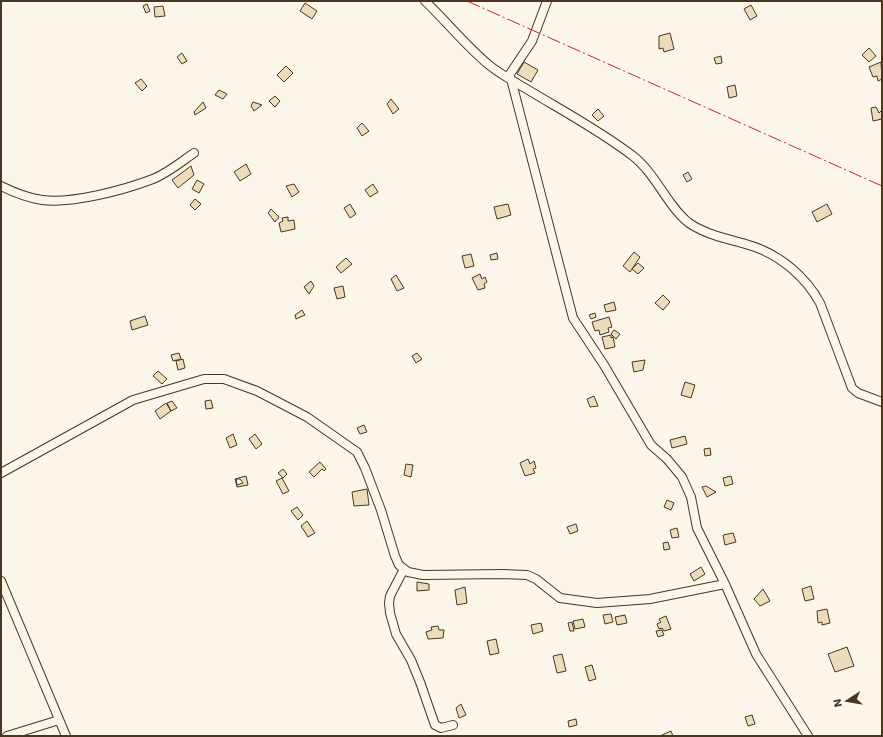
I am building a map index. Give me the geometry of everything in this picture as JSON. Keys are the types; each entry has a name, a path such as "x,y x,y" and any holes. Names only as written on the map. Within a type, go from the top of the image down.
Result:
{"street":[{"path":"425,1 490,66 589,126 634,157 647,169 680,214 689,223 712,235 753,246 778,259 795,271 814,292 820,303 852,388 858,393 882,402"},
{"path":"547,1 532,41 509,78 573,318 604,365 651,445 666,458 682,477 691,497 697,528 726,584 762,665 808,736"},
{"path":"1,186 41,200 62,201 87,198 154,179 178,165 194,153"},
{"path":"1,473 133,400 204,379 224,379 258,391 301,414 357,452 365,468 381,510 395,556 404,569 414,574 527,575 536,579 560,598 597,603 650,599 726,584"},
{"path":"404,569 395,584 389,603 392,624 411,660 435,725 441,728 452,725"},
{"path":"1,581 66,736"},
{"path":"7,736 59,720"}],"building":[{"path":"305,3 317,11 312,19 300,11"},
{"path":"147,4 150,11 146,13 143,6"},
{"path":"751,5 757,16 750,20 744,9"},
{"path":"163,6 165,16 155,17 154,7"},
{"path":"670,33 674,49 664,52 663,48 659,49 659,36"},
{"path":"869,48 876,56 869,62 862,55"},
{"path":"182,53 187,61 182,64 177,57"},
{"path":"721,56 722,63 716,64 714,58"},
{"path":"524,62 538,70 531,82 517,74"},
{"path":"881,62 882,79 878,81 877,76 873,77 869,67"},
{"path":"286,66 293,73 284,82 277,75"},
{"path":"141,79 147,86 142,91 135,83"},
{"path":"735,85 737,96 729,98 727,87"},
{"path":"219,90 227,94 223,99 215,95"},
{"path":"275,96 280,101 275,107 269,101"},
{"path":"391,99 399,109 393,114 387,104"},
{"path":"203,102 206,108 195,115 194,112"},
{"path":"253,102 262,105 254,111 251,106"},
{"path":"876,107 879,113 882,110 882,119 873,121 871,108"},
{"path":"598,109 604,116 598,121 592,115"},
{"path":"362,123 369,131 362,136 357,128"},
{"path":"246,164 251,174 240,181 234,172"},
{"path":"191,166 194,175 178,188 172,180"},
{"path":"688,172 692,179 687,182 683,175"},
{"path":"197,180 204,184 199,193 192,189"},
{"path":"294,184 299,192 292,197 286,186"},
{"path":"373,184 378,192 370,197 365,190"},
{"path":"195,199 201,204 195,210 190,205"},
{"path":"350,204 356,214 350,218 344,208"},
{"path":"508,204 511,215 497,219 494,207"},
{"path":"827,204 832,214 817,222 812,212"},
{"path":"271,209 279,217 275,222 268,213"},
{"path":"288,217 288,221 294,220 295,229 281,232 279,223 283,221 282,218"},
{"path":"634,252 640,257 630,272 623,266"},
{"path":"497,253 498,259 491,260 490,255"},
{"path":"471,254 474,266 465,268 462,256"},
{"path":"346,258 352,264 341,273 336,267"},
{"path":"638,263 644,268 638,274 632,269"},
{"path":"480,274 482,279 485,277 487,282 484,284 485,288 478,290 472,278"},
{"path":"396,275 404,288 397,291 391,279"},
{"path":"311,281 314,286 309,294 304,287"},
{"path":"343,286 345,297 337,299 334,288"},
{"path":"663,295 670,302 663,310 655,303"},
{"path":"614,302 616,310 606,312 604,305"},
{"path":"302,310 305,315 296,319 295,315"},
{"path":"595,313 596,317 591,319 589,315"},
{"path":"145,316 148,325 132,330 130,321"},
{"path":"609,317 612,327 608,328 609,332 600,335 599,330 595,331 592,322"},
{"path":"614,330 620,334 616,339 611,334"},
{"path":"611,335 611,338 613,337 615,347 605,349 602,337"},
{"path":"179,353 181,359 173,361 171,355"},
{"path":"417,353 422,359 416,363 412,356"},
{"path":"183,359 185,368 178,370 176,361"},
{"path":"645,360 643,370 634,372 632,362"},
{"path":"158,371 167,379 162,384 153,376"},
{"path":"685,382 695,385 691,398 681,395"},
{"path":"594,396 598,406 590,407 587,399"},
{"path":"211,400 213,408 206,409 205,401"},
{"path":"172,401 177,408 171,411 167,403"},
{"path":"166,403 171,411 160,419 155,411"},
{"path":"364,425 367,432 360,434 357,428"},
{"path":"233,434 237,445 230,448 226,438"},
{"path":"255,434 262,444 256,449 249,439"},
{"path":"685,436 687,444 672,448 670,440"},
{"path":"710,448 711,455 705,456 704,449"},
{"path":"528,459 530,464 534,461 536,468 533,469 535,473 525,476 520,463"},
{"path":"320,462 326,469 324,471 322,469 314,477 309,472"},
{"path":"406,464 413,465 411,477 404,475"},
{"path":"283,469 287,474 283,478 278,473"},
{"path":"246,476 248,485 237,487 235,479","holes":["236,479 240,479 243,483 237,485"]},
{"path":"731,476 733,484 725,486 723,478"},
{"path":"282,478 289,491 283,494 276,481"},
{"path":"706,486 716,492 707,497 702,487"},
{"path":"367,489 369,505 354,506 352,492"},
{"path":"667,500 674,503 671,510 664,507"},
{"path":"297,507 303,515 298,520 291,511"},
{"path":"307,521 315,533 308,537 301,526"},
{"path":"576,524 578,531 570,534 567,527"},
{"path":"677,528 679,537 672,538 670,530"},
{"path":"733,533 736,542 725,545 723,535"},
{"path":"668,542 670,549 664,550 663,543"},
{"path":"701,567 705,574 694,581 690,574"},
{"path":"417,582 429,584 429,590 417,591"},
{"path":"811,586 814,599 805,601 802,589"},
{"path":"465,587 467,603 457,605 455,590"},
{"path":"763,589 770,601 760,606 754,599"},
{"path":"827,609 830,623 822,625 822,622 818,623 817,611"},
{"path":"611,614 613,622 605,624 603,615"},
{"path":"625,615 627,623 617,625 615,617"},
{"path":"666,616 671,629 664,631 662,628 659,629 657,624 661,622 659,619"},
{"path":"583,619 585,627 575,629 573,621"},
{"path":"572,622 574,631 570,631 568,623"},
{"path":"541,623 543,631 533,634 531,625"},
{"path":"438,626 439,630 444,630 443,638 428,639 426,632 432,630 431,627"},
{"path":"662,630 664,635 658,637 656,631"},
{"path":"496,639 499,653 490,655 487,641"},
{"path":"847,647 854,666 835,672 828,654"},
{"path":"562,654 566,671 557,673 553,656"},
{"path":"592,665 596,679 589,681 585,667"},
{"path":"461,704 466,715 459,718 456,708"},
{"path":"752,715 755,724 748,726 745,717"},
{"path":"576,719 577,725 569,727 568,721"},
{"path":"671,731 673,736 662,735"}],"power":[{"path":"467,1 882,186"}]}
